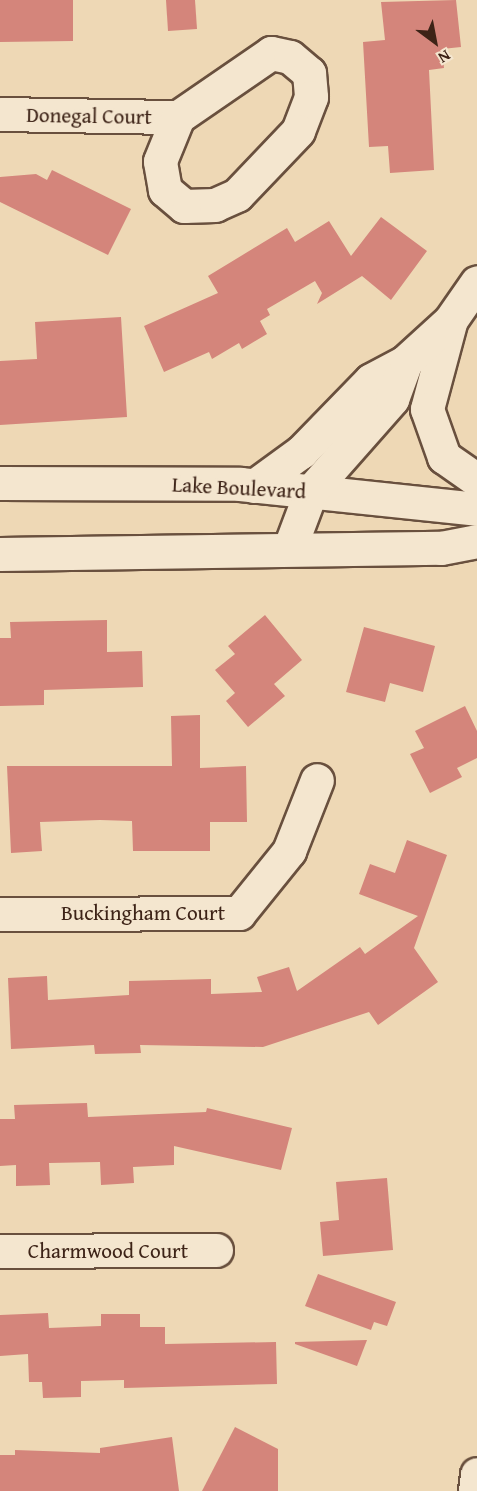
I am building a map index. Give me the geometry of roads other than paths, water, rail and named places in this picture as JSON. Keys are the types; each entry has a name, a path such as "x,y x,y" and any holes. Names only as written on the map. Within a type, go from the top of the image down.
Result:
{"street":[{"name":"Donegal Court","path":"0,114 178,117 271,53 290,57 309,73 311,97 298,131 237,195 215,205 184,206 165,190 160,161 178,117"},
{"path":"254,486 301,452 371,380 406,361 450,321 477,282"},
{"path":"450,321 427,409 444,457 477,480"},
{"path":"290,547 311,491 392,399 406,361"},
{"name":"Lake Boulevard","path":"0,483 254,486 477,509"},
{"path":"0,554 290,547 441,548 477,541"},
{"name":"Buckingham Court","path":"0,915 239,912 289,851 317,780"},
{"name":"Charmwood Court","path":"0,1251 216,1250"},
{"path":"475,1491 477,1474"}]}
